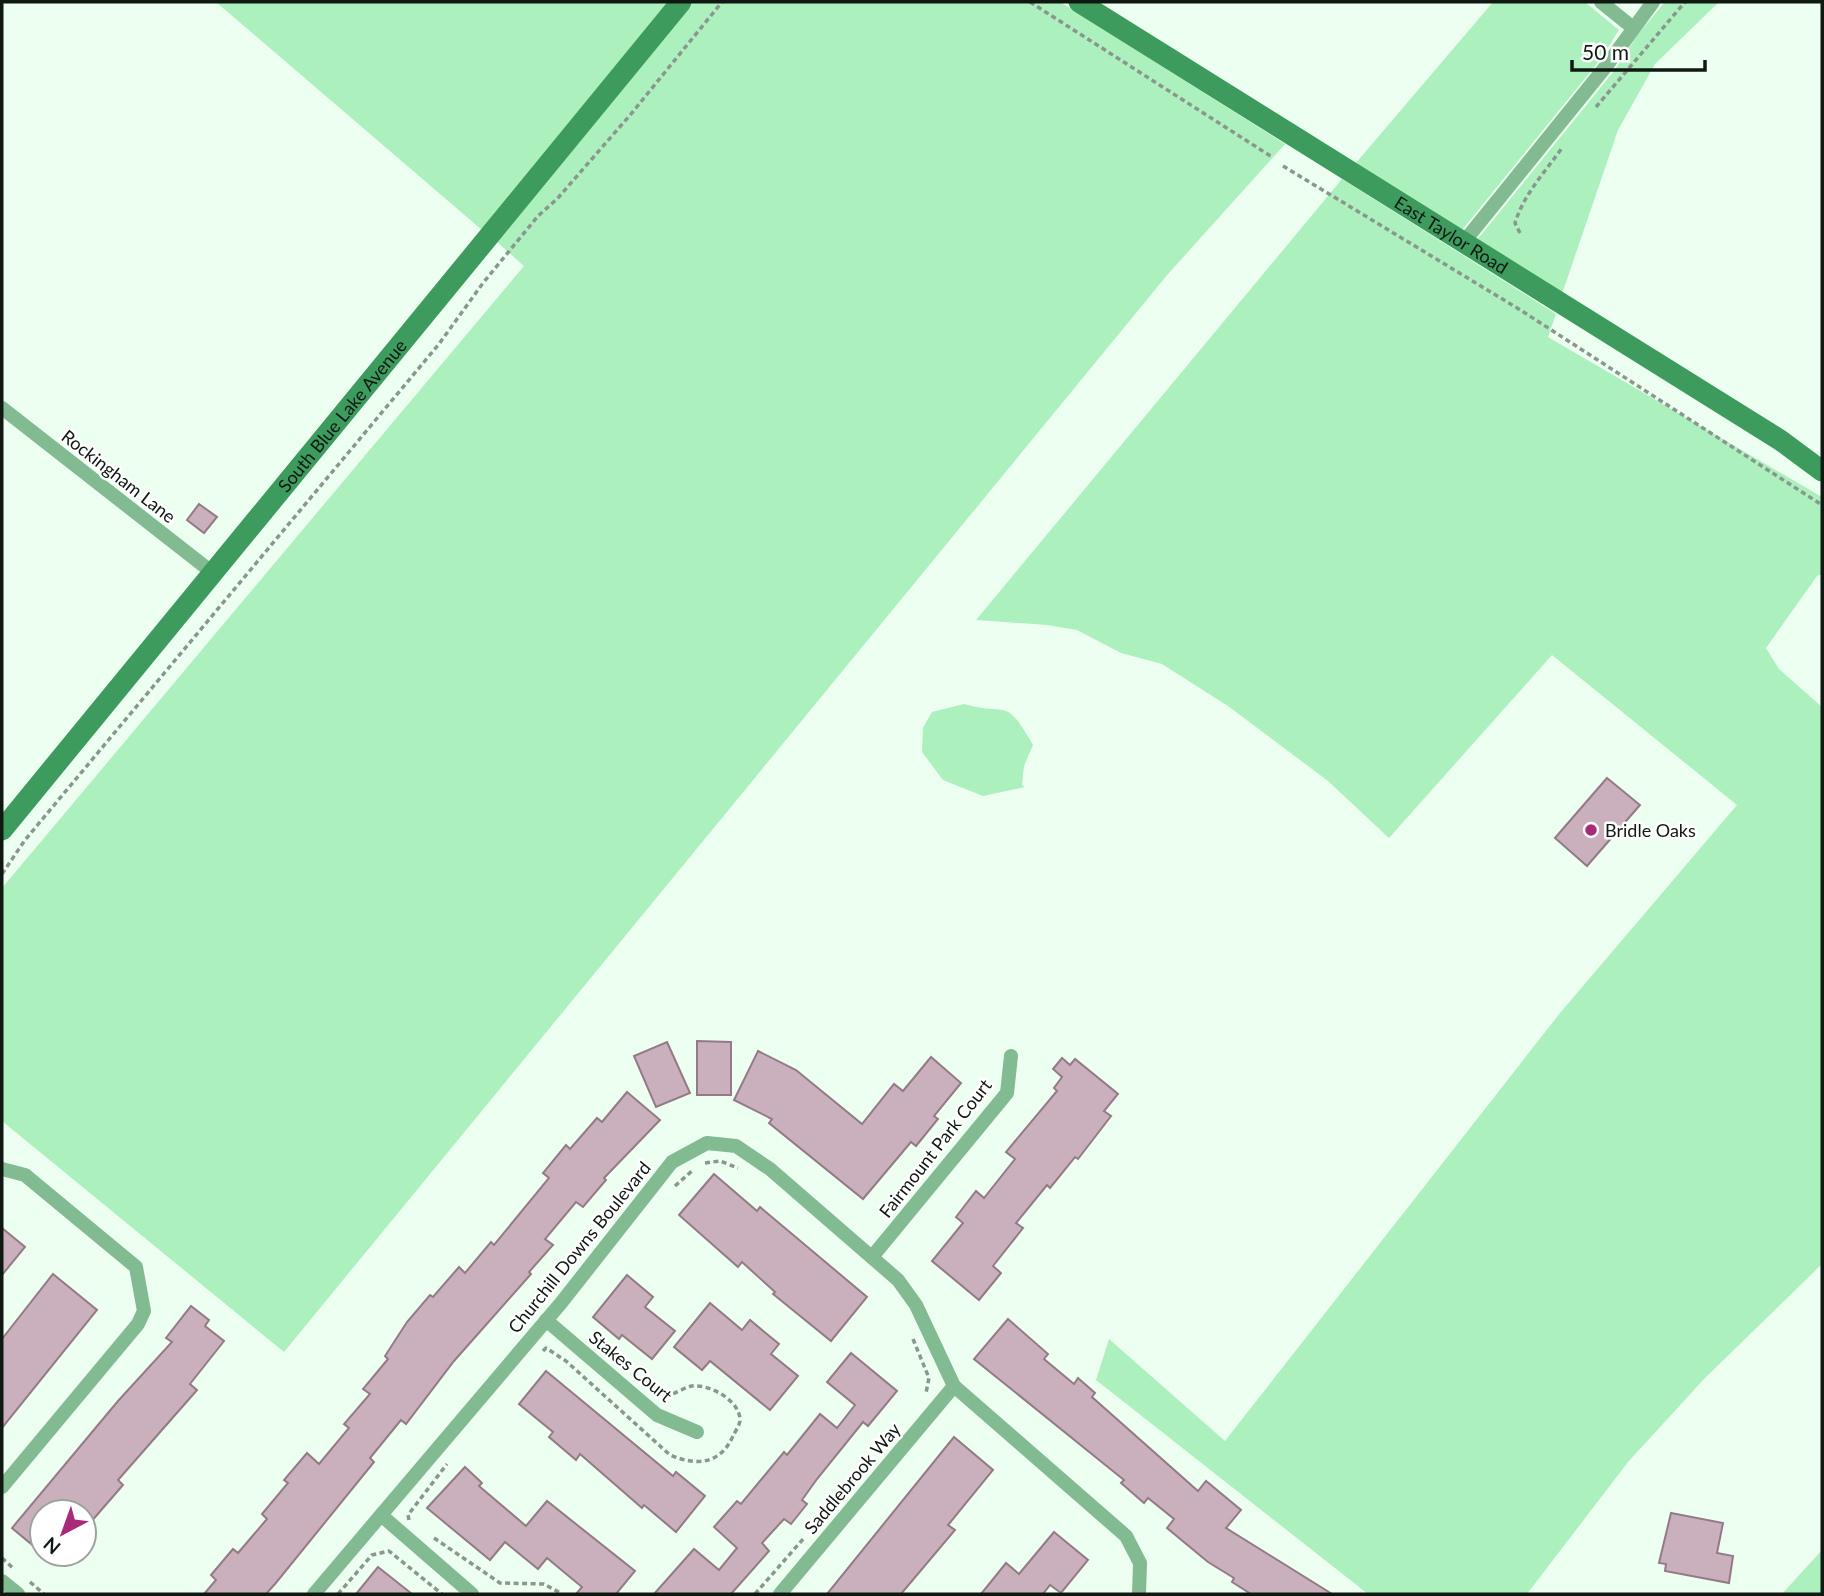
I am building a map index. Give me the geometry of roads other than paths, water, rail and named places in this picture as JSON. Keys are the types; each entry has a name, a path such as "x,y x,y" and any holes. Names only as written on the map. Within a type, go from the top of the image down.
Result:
{"main road":[{"name":"South Blue Lake Avenue","path":"2,830 681,2"},
{"name":"East Taylor Road","path":"1079,2 1780,440 1822,471"}],"street":[{"path":"1601,2 1632,27"},
{"path":"1463,243 1607,65 1632,27 1653,2"},
{"name":"Rockingham Lane","path":"2,408 213,573"},
{"name":"Fairmount Park Court","path":"872,1257 1007,1093 1011,1056"},
{"name":"Churchill Downs Boulevard","path":"314,1594 547,1320 672,1162 707,1143 736,1146 771,1169 898,1280 916,1305 954,1386 1126,1536 1140,1563 1139,1594"},
{"path":"2,1169 25,1175 136,1266 144,1311 138,1324 2,1487"},
{"name":"Stakes Court","path":"547,1320 657,1415 697,1432"},
{"name":"Saddlebrook Way","path":"780,1594 954,1386"},
{"path":"381,1515 471,1594"},
{"path":"2,1581 18,1594"}],"place":[{"name":"Bridle Oaks","path":"1591,830"}]}
